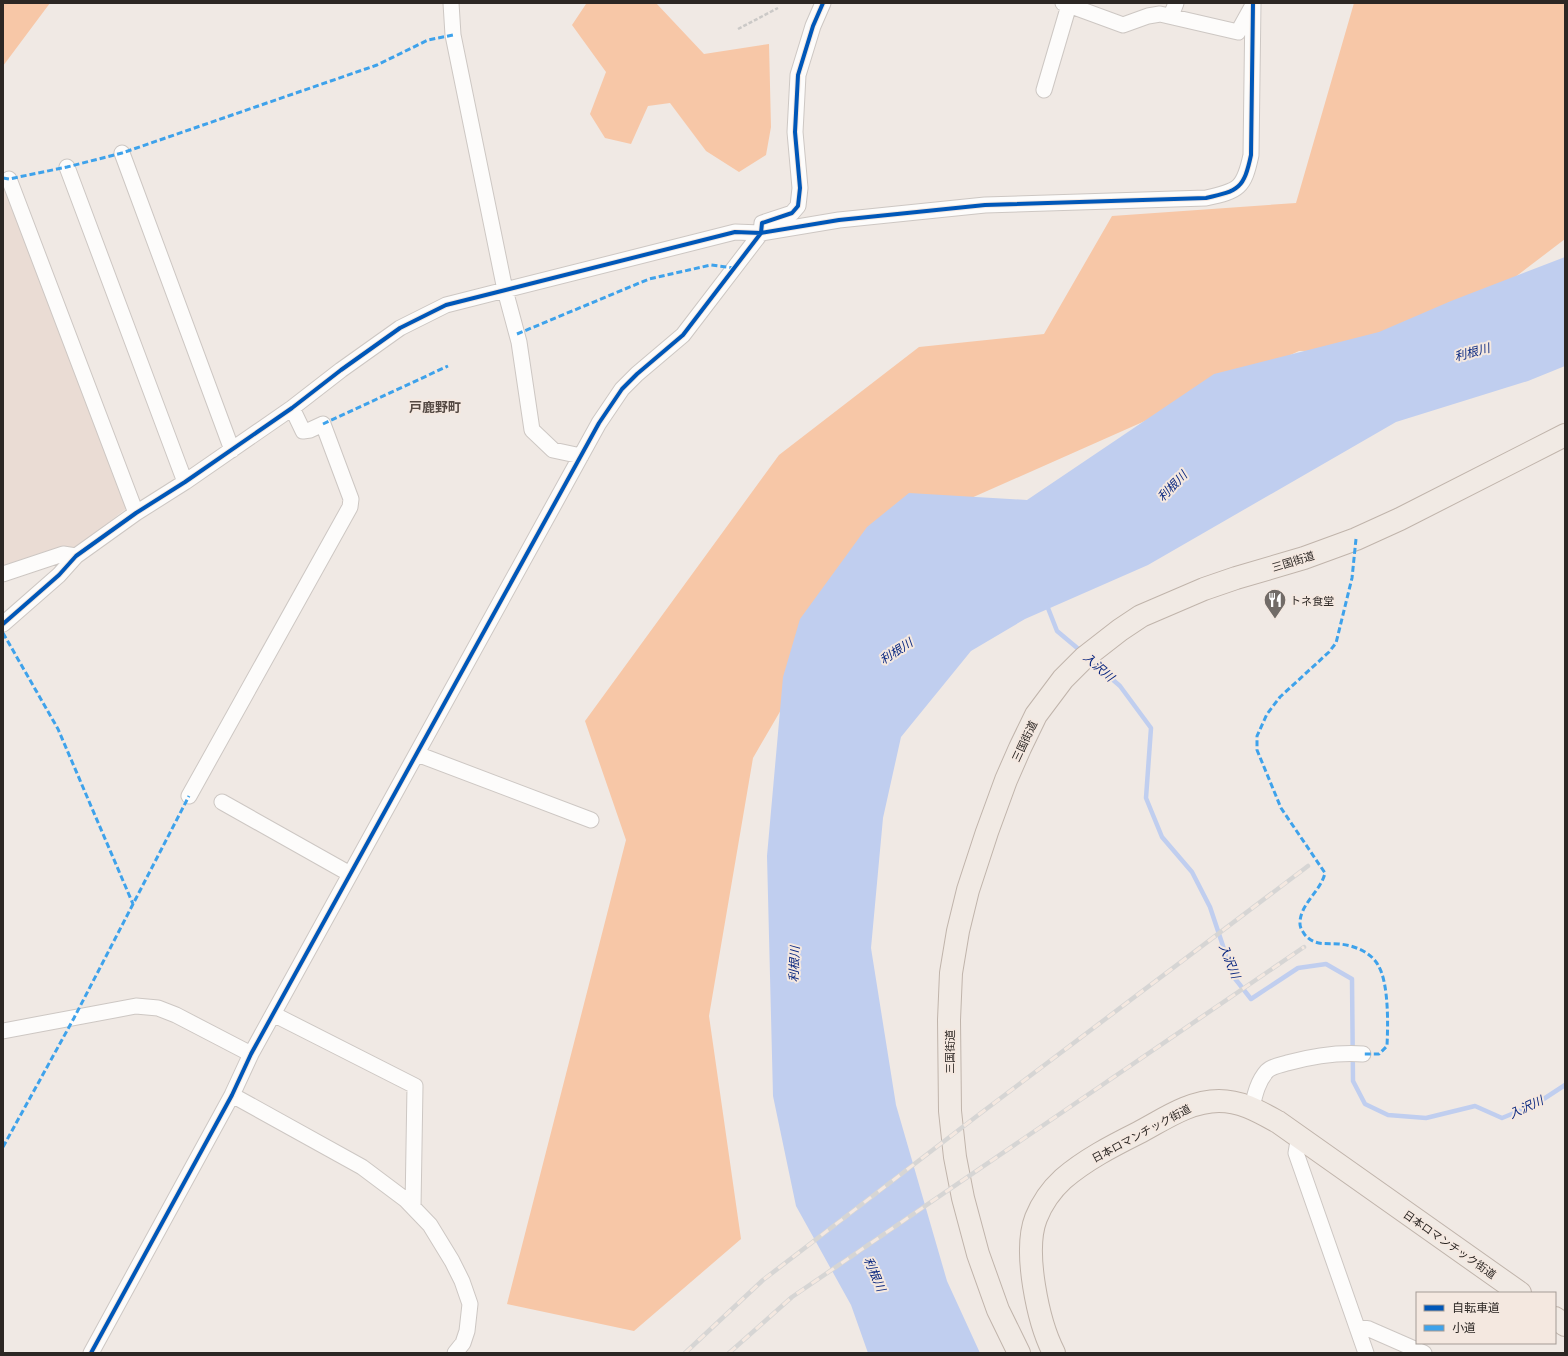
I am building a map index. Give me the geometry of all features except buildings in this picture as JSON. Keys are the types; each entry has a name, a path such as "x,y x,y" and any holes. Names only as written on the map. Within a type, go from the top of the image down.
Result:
{"highway":[{"name":"三国街道","path":"1019,1353 998,1310 978,1254 963,1198 955,1157 950,1111 949,1020 951,973 958,931 968,890 987,832 1017,754 1036,715 1063,679 1091,652 1141,616 1174,601 1236,578 1304,558 1356,539 1400,519 1565,435"},
{"name":"日本ロマンチック街道","path":"1054,1353 1045,1333 1041,1316 1034,1281 1031,1254 1031,1236 1035,1219 1051,1191 1063,1179 1087,1161 1176,1113 1196,1104 1218,1101 1238,1103 1252,1107 1298,1135 1519,1292"},
{"path":"1556,1319 1565,1325"}],"street":[{"path":"450,3 453,35 505,290 519,342 532,430 553,450 581,456"},
{"path":"91,1353 232,1095 251,1054 599,423 622,389 683,334 761,233 762,223 792,213 798,206 800,188 795,132 798,75 813,26 823,3"},
{"path":"1044,90 1066,4 1091,8 1123,25 1148,16 1174,10 1238,32 1253,4"},
{"path":"3,624 59,575 76,556 136,513 232,450 292,408 341,370 400,328 446,305 735,232 761,233 840,220 985,205 1206,198 1227,194 1239,187 1247,175 1252,154 1253,4"},
{"path":"122,153 232,450"},
{"path":"67,167 184,482"},
{"path":"9,178 136,513"},
{"path":"189,796 350,507 351,499 323,424 310,430 303,431 292,408"},
{"path":"3,574 63,554 76,556"},
{"path":"417,754 591,820"},
{"path":"222,802 350,874"},
{"path":"3,1031 136,1006 158,1008 176,1015 251,1054"},
{"path":"273,1014 414,1086 413,1207"},
{"path":"1252,1107 1259,1082 1268,1070 1312,1056 1343,1053 1363,1054"},
{"path":"232,1095 362,1166 406,1200 430,1225 452,1261 462,1281 470,1304 467,1331 463,1343 456,1353"},
{"path":"1298,1135 1296,1153 1366,1353"},
{"path":"1357,1328 1369,1329 1424,1353"}],"path":[{"path":"738,28 778,8"}],"shaded area":[{"path":"3,3 50,3 3,66"},
{"path":"585,3 656,3 704,54 769,44 771,127 766,155 739,172 706,151 670,103 648,106 631,144 605,138 590,114 606,72 572,25 586,4"},
{"path":"1354,3 1565,3 1565,239 1421,349 1299,351 881,538 753,758 709,1016 741,1239 634,1331 507,1304 626,840 585,721 779,455 919,347 1044,334 1112,216 1296,203"},
{"path":"3,184 128,507 79,546 3,570"}],"water":[{"name":"利根川","path":"1565,257 1565,366 1528,381 1396,422 1148,565 1025,619 971,651 901,737 883,818 871,948 896,1105 947,1281 980,1353 868,1353 851,1305 796,1206 773,1096 767,856 783,677 800,619 867,527 909,493 1027,500 1214,374 1379,332 1451,301"}],"waterway":[{"name":"入沢川","path":"1046,603 1057,631 1082,652"},
{"name":"入沢川","path":"1090,660 1120,686 1151,728 1146,798 1162,837 1192,872 1210,907 1233,976 1251,999 1298,968 1326,964 1352,979 1353,1081 1365,1104 1388,1115 1426,1118 1475,1106 1502,1118 1536,1104 1565,1085"}],"railway":[{"path":"685,1353 763,1280 1308,866"},
{"path":"729,1353 792,1297 1304,947"}],"marked path":[{"path":"3,178 9,179 67,167 122,153 377,65 428,40 453,35"},
{"path":"517,334 649,279 711,265 734,268"},
{"path":"323,424 448,366"},
{"path":"1356,539 1352,578 1336,643 1329,652 1280,697 1267,714 1257,736 1257,750 1281,808 1325,873 1323,880 1306,904 1301,917 1300,927 1305,935 1313,941 1325,944 1339,944 1361,950 1375,960 1382,973 1387,1004 1387,1046 1379,1054 1363,1054"},
{"path":"3,633 58,729 133,904"},
{"path":"3,1147 74,1018 189,796"}],"cycle path":[{"path":"3,624 59,575 76,556 136,513 185,482 292,408 341,370 400,328 446,305 735,232 761,233 762,223 792,213 798,206 800,188 795,132 798,75 813,26 823,3"},
{"path":"91,1353 232,1095 251,1054 599,423 622,389 637,374 683,335 761,233 839,220 985,205 1206,198 1233,190 1246,175 1251,155 1253,3"}],"place":[{"name":"トネ食堂","path":"1275,620"}],"district":[{"name":"戸鹿野町","path":"435,407"}]}
